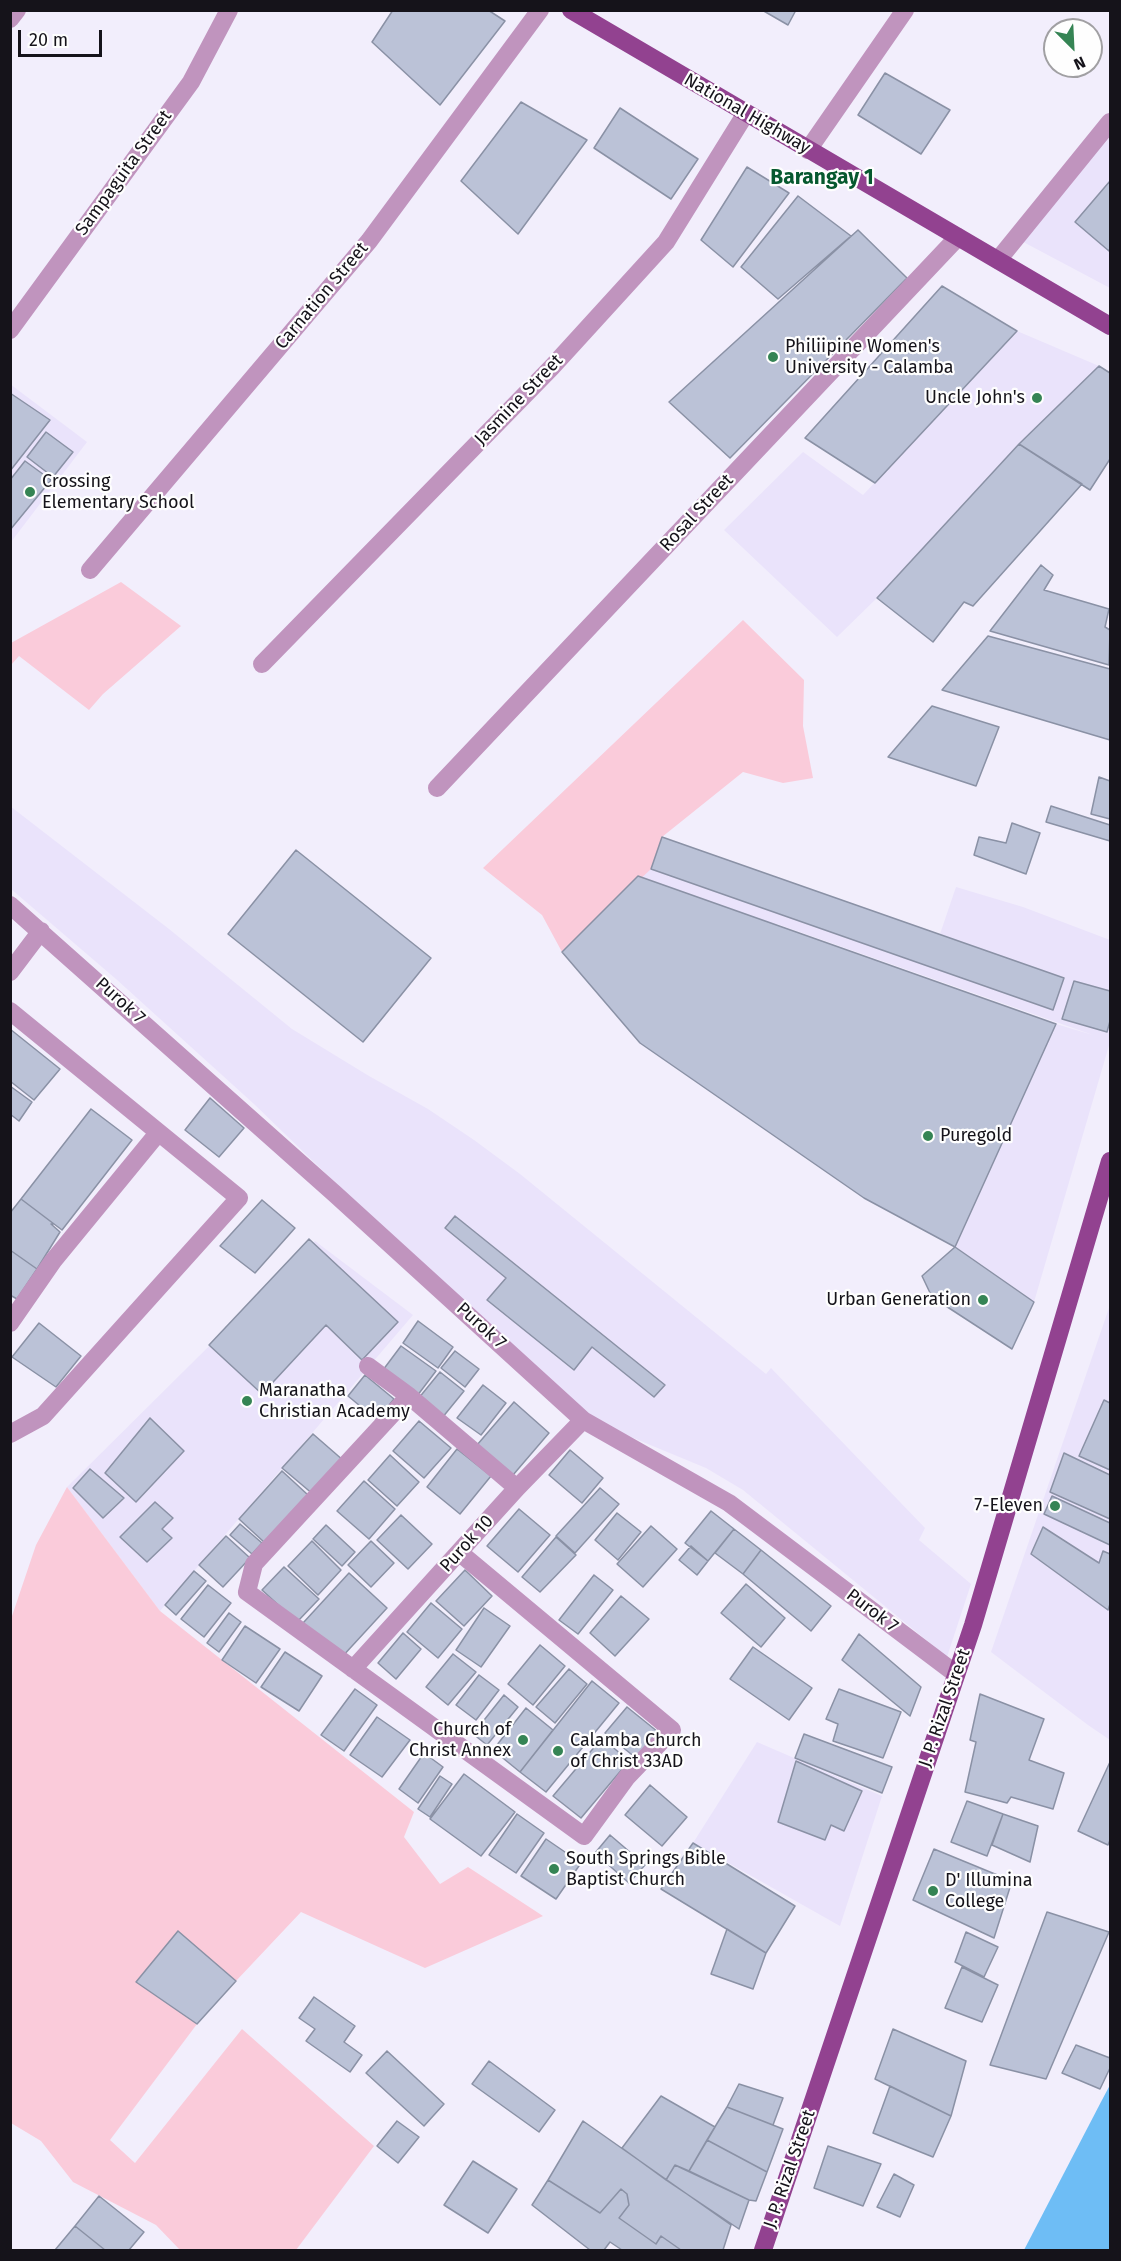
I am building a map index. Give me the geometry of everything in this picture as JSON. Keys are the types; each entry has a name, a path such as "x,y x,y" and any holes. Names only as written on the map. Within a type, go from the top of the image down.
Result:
{"main road":[{"name":"National Highway","path":"571,10 1110,326"},
{"name":"J. P. Rizal Street","path":"763,2250 983,1593 1110,1161"}],"street":[{"path":"10,19 17,10"},
{"name":"Sampaguita Street","path":"10,330 191,82 229,10"},
{"name":"Carnation Street","path":"90,570 369,241 540,10"},
{"path":"808,150 905,10"},
{"name":"Jasmine Street","path":"262,664 552,367 666,242 747,113"},
{"path":"998,260 1110,122"},
{"name":"Rosal Street","path":"437,788 958,237"},
{"name":"Purok 7","path":"10,905 335,1194 583,1420 729,1503 956,1674"},
{"path":"10,972 41,931"},
{"path":"10,1011 239,1198 43,1416 10,1434"},
{"path":"10,1323 52,1262 158,1132"},
{"path":"368,1366 409,1396 517,1488"},
{"path":"409,1396 254,1564 247,1592 585,1836 627,1777 672,1730 460,1552"},
{"name":"Purok 10","path":"353,1669 517,1488 583,1420"}],"shaded area":[{"path":"1110,116 1110,288 1012,236"},
{"path":"1017,331 1099,366 1019,444 877,598 837,637 724,530 803,452 863,495"},
{"name":"Crossing Elementary School","path":"10,384 87,442 11,542 10,542"},
{"path":"121,582 181,626 103,694 89,710 19,656 11,665 11,643"},
{"path":"743,620 804,680 803,726 813,778 783,783 743,772 662,837 651,869 562,952 542,915 483,868"},
{"path":"10,806 169,929 292,1029 428,1109 474,1140 520,1174 766,1374 771,1368 925,1528 919,1540 971,1584 947,1657 743,1490 706,1468 573,1413 254,1104 116,979 11,889"},
{"name":"Puregold","path":"662,837 940,934 956,887 1023,907 1110,940 1110,1042 1034,1302 955,1247 864,1198 640,1043 562,952 638,876","holes":["777,924 1093,1035 1056,1024"]},
{"name":"Maranatha Christian Academy","path":"315,1241 413,1315 160,1611 67,1487"},
{"path":"1110,1305 1110,1740 991,1652"},
{"path":"67,1487 160,1611 414,1812 404,1837 440,1884 468,1867 543,1916 425,1968 301,1912 236,1981 170,1999 145,1971 137,1981 197,2024 110,2140 135,2163 242,2029 374,2146 296,2250 180,2250 156,2225 73,2182 41,2141 11,2123 11,1619 36,1545"},
{"path":"757,1742 882,1796 840,1926 693,1843"}],"water":[{"path":"1110,2085 1110,2250 1024,2250 1102,2100"}],"building":[{"path":"393,10 488,10 505,21 440,105 372,42"},
{"path":"762,10 796,10 788,25"},
{"path":"885,73 950,110 921,154 858,115"},
{"path":"521,102 587,140 518,234 461,181"},
{"path":"620,108 698,159 671,199 594,148"},
{"path":"747,167 789,193 733,267 701,240"},
{"path":"1110,181 1110,248 1109,251 1075,222"},
{"path":"798,196 851,236 778,299 741,267"},
{"name":"Philiipine Women's University - Calamba","path":"858,230 907,278 730,458 669,402"},
{"path":"942,286 1017,331 875,483 805,438"},
{"path":"1099,366 1110,373 1110,459 1090,490 1019,444"},
{"path":"10,393 50,420 10,471"},
{"path":"46,432 73,452 53,477 27,457"},
{"path":"1019,444 1082,484 973,606 964,602 933,642 877,598"},
{"path":"25,461 51,480 10,530 10,480"},
{"path":"1041,565 1053,575 1044,590 1109,609 1105,627 1110,630 1109,665 990,631"},
{"path":"988,636 1110,669 1110,740 942,690"},
{"path":"932,706 999,727 976,786 888,757"},
{"path":"1099,777 1110,781 1110,819 1091,814"},
{"path":"1051,806 1110,825 1110,841 1046,822"},
{"path":"1012,823 1040,833 1026,874 974,855 979,837 1006,843"},
{"path":"662,837 1064,978 1053,1010 651,869"},
{"path":"296,850 431,958 363,1042 228,934"},
{"name":"Puregold","path":"638,876 1056,1024 955,1247 864,1198 640,1043 562,952"},
{"path":"1074,981 1110,991 1110,1021 1107,1032 1062,1019"},
{"path":"10,1029 60,1069 34,1100 10,1081"},
{"path":"10,1086 32,1102 19,1121 10,1114"},
{"path":"210,1098 244,1128 219,1157 185,1130"},
{"path":"91,1109 132,1140 62,1230 21,1199"},
{"path":"21,1199 54,1224 51,1224 60,1232 37,1269 10,1250 10,1213"},
{"path":"262,1200 295,1228 255,1273 220,1246"},
{"path":"455,1216 665,1385 654,1397 592,1347 574,1370 487,1300 506,1278 445,1228"},
{"path":"309,1239 398,1322 362,1360 326,1325 262,1394 209,1345"},
{"name":"Urban Generation","path":"955,1247 1034,1302 1012,1349 932,1297 922,1276"},
{"path":"10,1250 37,1269 17,1299 10,1295"},
{"path":"418,1321 453,1347 438,1368 403,1343"},
{"path":"39,1323 81,1356 56,1387 12,1357"},
{"path":"401,1346 436,1371 417,1396 383,1370"},
{"path":"455,1351 479,1369 465,1387 441,1368"},
{"path":"440,1372 464,1391 442,1418 418,1399"},
{"path":"365,1375 394,1399 377,1420 348,1396"},
{"path":"483,1385 506,1403 481,1435 457,1418"},
{"path":"1104,1400 1110,1403 1110,1470 1079,1456"},
{"path":"514,1402 549,1433 513,1475 477,1445"},
{"path":"150,1418 184,1451 136,1502 105,1473"},
{"path":"419,1421 451,1448 424,1478 393,1451"},
{"path":"313,1434 344,1461 314,1495 282,1468"},
{"path":"457,1449 491,1476 460,1514 427,1487"},
{"path":"570,1450 603,1478 582,1503 549,1475"},
{"path":"1064,1453 1110,1475 1110,1519 1050,1492"},
{"path":"390,1455 419,1482 397,1506 368,1480"},
{"path":"90,1469 124,1498 103,1518 73,1488"},
{"path":"282,1471 308,1495 265,1543 239,1519"},
{"path":"364,1481 395,1509 369,1539 337,1511"},
{"path":"600,1488 619,1504 575,1553 556,1536"},
{"path":"1052,1496 1110,1523 1110,1545 1044,1514"},
{"path":"155,1502 173,1518 162,1529 172,1538 147,1562 120,1537"},
{"path":"519,1509 550,1535 518,1572 487,1546"},
{"path":"711,1511 734,1529 708,1561 685,1543"},
{"path":"617,1513 641,1532 618,1560 595,1540"},
{"path":"401,1515 432,1544 408,1569 377,1540"},
{"path":"240,1524 262,1543 252,1554 230,1535"},
{"path":"326,1525 355,1552 342,1566 313,1539"},
{"path":"651,1526 677,1549 643,1587 617,1564"},
{"path":"1043,1527 1099,1563 1103,1551 1110,1554 1108,1610 1031,1554"},
{"path":"734,1529 761,1550 743,1574 715,1553"},
{"path":"226,1536 250,1558 223,1587 199,1565"},
{"path":"556,1537 576,1555 540,1592 522,1577"},
{"path":"312,1541 341,1570 318,1595 288,1566"},
{"path":"371,1541 394,1563 371,1587 348,1565"},
{"path":"691,1546 708,1561 697,1575 679,1560"},
{"path":"761,1550 831,1606 811,1631 743,1574"},
{"path":"284,1567 319,1599 297,1622 262,1590"},
{"path":"465,1570 492,1596 464,1626 436,1601"},
{"path":"194,1571 206,1581 176,1615 165,1605"},
{"path":"349,1573 387,1608 341,1658 303,1623"},
{"path":"594,1575 613,1590 578,1634 559,1620"},
{"path":"746,1584 785,1618 761,1647 721,1613"},
{"path":"208,1585 231,1603 204,1637 181,1619"},
{"path":"621,1596 649,1619 615,1656 590,1633"},
{"path":"431,1603 462,1629 438,1658 407,1632"},
{"path":"484,1608 510,1626 481,1667 456,1650"},
{"path":"229,1613 241,1622 219,1652 207,1643"},
{"path":"245,1626 280,1649 256,1683 222,1660"},
{"path":"403,1633 421,1649 396,1679 378,1663"},
{"path":"859,1634 921,1687 910,1716 842,1660"},
{"path":"540,1645 565,1666 533,1705 508,1684"},
{"path":"753,1647 812,1688 789,1720 730,1679"},
{"path":"285,1652 322,1676 299,1711 261,1687"},
{"path":"453,1654 476,1672 448,1705 426,1687"},
{"path":"569,1669 587,1684 555,1723 536,1707"},
{"path":"479,1675 499,1690 476,1720 456,1705"},
{"name":"Calamba Church of Christ 33AD","path":"592,1681 619,1703 546,1792 520,1772"},
{"path":"355,1689 377,1705 344,1751 321,1735"},
{"path":"839,1689 901,1712 883,1758 833,1741 838,1724 826,1719"},
{"path":"980,1694 1044,1719 1029,1760 1064,1773 1053,1809 1011,1797 1007,1803 965,1792 976,1742 970,1740"},
{"path":"504,1695 518,1707 487,1745 473,1734"},
{"path":"627,1707 658,1732 636,1758 605,1733"},
{"name":"Church of Christ Annex","path":"526,1708 553,1730 520,1772 493,1750"},
{"path":"377,1717 410,1740 382,1777 350,1755"},
{"path":"804,1734 892,1767 882,1793 795,1758"},
{"path":"602,1738 629,1761 581,1818 553,1796"},
{"path":"424,1753 443,1767 418,1803 399,1789"},
{"path":"796,1761 862,1791 844,1831 831,1825 825,1840 778,1822"},
{"path":"1110,1762 1110,1840 1108,1845 1078,1831"},
{"path":"464,1774 515,1812 481,1856 430,1819"},
{"path":"440,1776 452,1784 430,1817 418,1809"},
{"path":"650,1785 687,1817 662,1846 625,1815"},
{"path":"967,1801 1003,1814 987,1856 951,1842"},
{"path":"517,1814 544,1833 516,1873 489,1855"},
{"path":"1003,1814 1038,1826 1030,1862 992,1845"},
{"path":"610,1835 645,1865 629,1883 595,1853"},
{"path":"546,1839 581,1863 556,1899 521,1876"},
{"path":"693,1843 795,1906 766,1953 661,1889"},
{"path":"934,1849 1012,1881 994,1938 913,1900"},
{"path":"1047,1912 1109,1932 1046,2079 990,2065"},
{"path":"727,1929 766,1953 753,1989 711,1974"},
{"path":"178,1931 236,1981 197,2024 136,1982"},
{"path":"966,1932 998,1947 984,1977 955,1962"},
{"path":"962,1967 998,1985 982,2022 945,2008"},
{"path":"314,1997 355,2026 344,2042 362,2055 350,2072 306,2041 315,2029 299,2018"},
{"path":"893,2029 966,2061 951,2116 875,2079"},
{"path":"1076,2045 1110,2058 1110,2068 1100,2089 1062,2073"},
{"path":"387,2051 444,2104 424,2126 366,2073"},
{"path":"489,2061 555,2110 539,2132 472,2084"},
{"path":"739,2084 783,2098 773,2125 727,2107"},
{"path":"890,2086 951,2116 933,2157 873,2133"},
{"path":"661,2096 715,2127 689,2171 675,2165 666,2180 622,2148"},
{"path":"727,2107 783,2129 767,2172 707,2140"},
{"path":"397,2121 419,2137 398,2163 377,2146"},
{"path":"583,2121 731,2225 723,2250 681,2250 661,2236 656,2244 619,2218 629,2205 627,2194 621,2189 600,2213 548,2180"},
{"path":"707,2140 767,2172 756,2201 749,2200 689,2171"},
{"path":"828,2146 881,2164 863,2206 814,2188"},
{"path":"473,2161 517,2189 488,2233 444,2205"},
{"path":"675,2165 749,2200 739,2229 666,2180"},
{"path":"894,2174 914,2185 900,2217 877,2207"},
{"path":"548,2180 600,2213 621,2189 627,2194 629,2205 619,2218 656,2244 661,2236 681,2250 622,2250 610,2242 604,2250 590,2250 532,2205"},
{"path":"99,2196 144,2232 129,2250 105,2250 75,2226"},
{"path":"75,2226 105,2250 55,2250"}],"place":[{"name":"Philiipine Women's University - Calamba","path":"773,357"},
{"name":"Uncle John's","path":"1037,398"},
{"name":"Crossing Elementary School","path":"30,492"},
{"name":"Puregold","path":"928,1136"},
{"name":"Urban Generation","path":"983,1300"},
{"name":"Maranatha Christian Academy","path":"247,1401"},
{"name":"7-Eleven","path":"1055,1506"},
{"name":"Church of Christ Annex","path":"523,1740"},
{"name":"Calamba Church of Christ 33AD","path":"558,1751"},
{"name":"South Springs Bible Baptist Church","path":"554,1869"},
{"name":"D' Illumina College","path":"933,1891"}],"district":[{"name":"Barangay 1","path":"822,178"}]}
